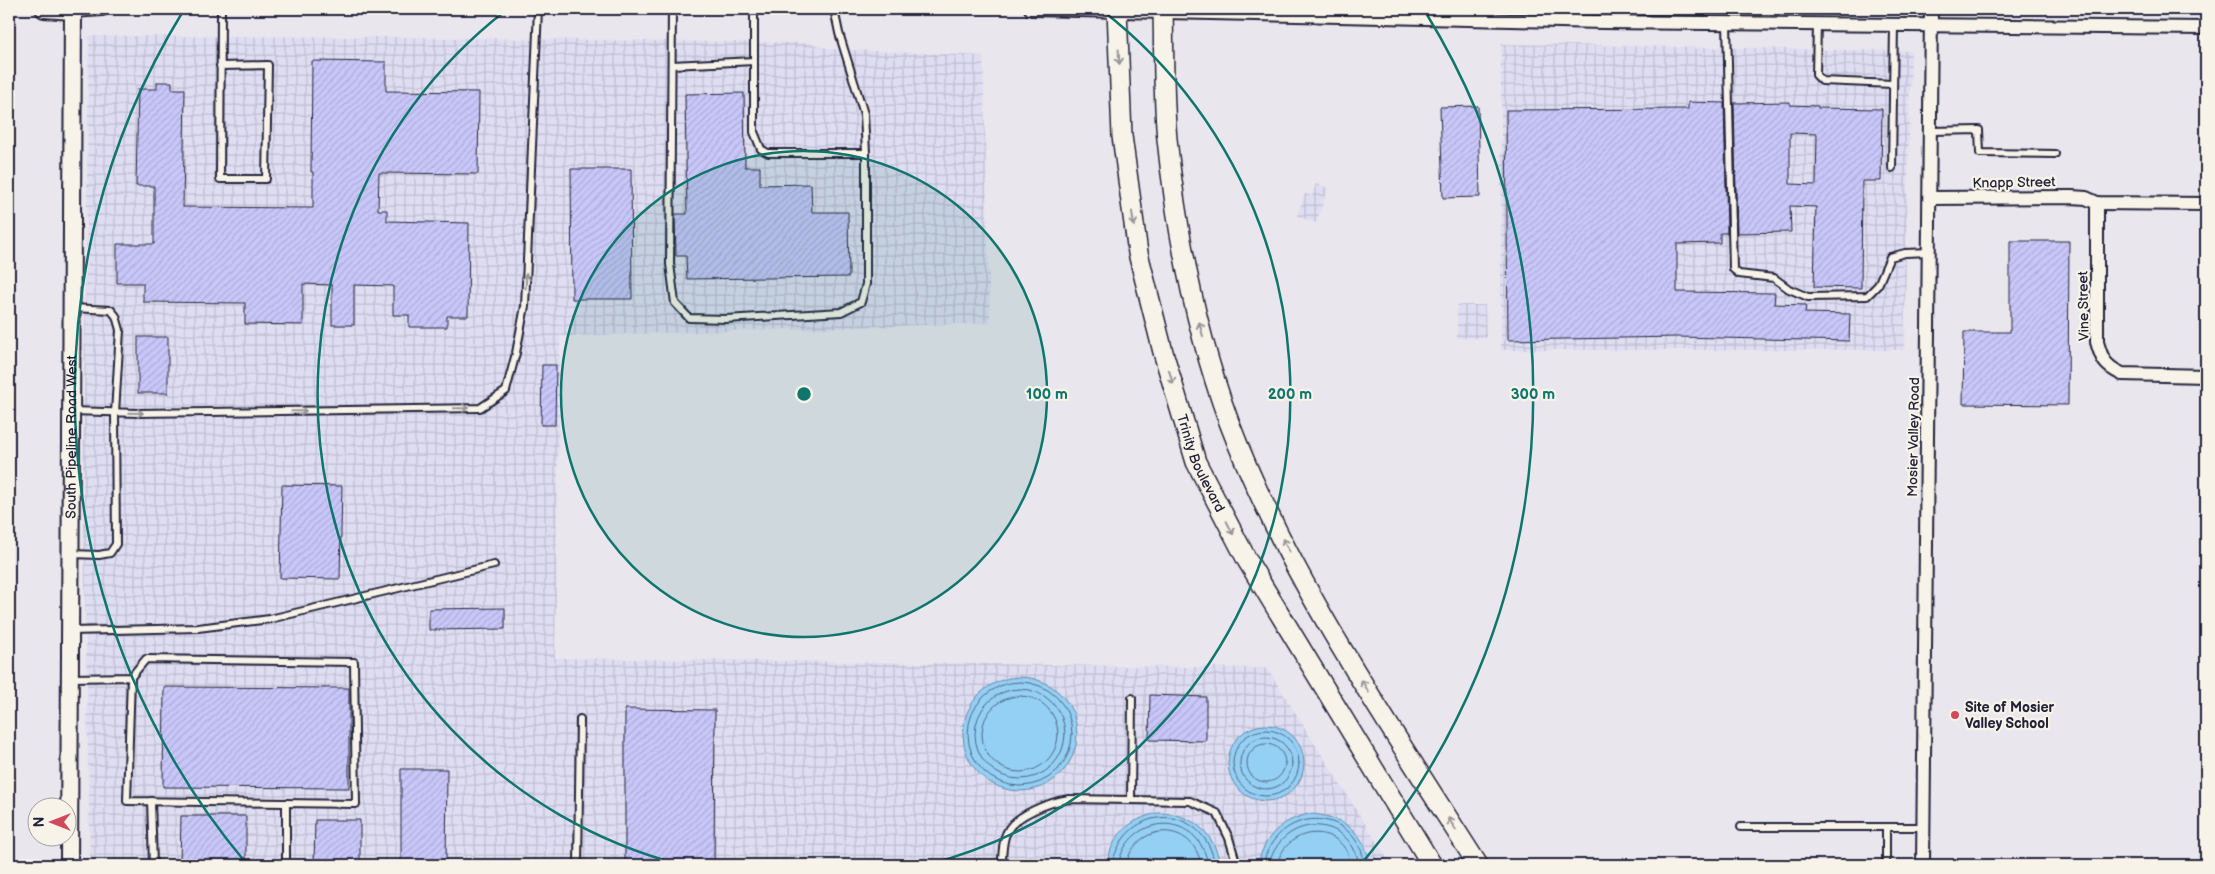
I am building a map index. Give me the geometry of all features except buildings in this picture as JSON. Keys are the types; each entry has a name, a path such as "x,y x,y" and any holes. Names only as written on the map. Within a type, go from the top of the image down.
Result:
{"main road":[{"name":"Trinity Boulevard","path":"1117,9 1122,136 1138,253 1163,352 1196,462 1247,560 1432,865"},
{"path":"1163,10 1167,138 1176,206 1188,280 1229,421 1262,499 1311,593 1377,706 1478,865"}],"street":[{"path":"44,9 102,9"},
{"path":"1031,9 1163,10 1603,22 2206,28"},
{"name":"Mosier Valley Road","path":"1923,865 1932,9"},
{"name":"South Pipeline Road West","path":"69,865 69,553 74,10"},
{"name":"Knapp Street","path":"1930,198 2072,197 2086,198 2097,203 2206,204"},
{"name":"Vine Street","path":"2097,203 2097,342 2102,359 2112,369 2122,374 2206,376"}],"lane":[{"path":"220,66 268,65 266,179 220,179 220,66 221,9"},
{"path":"70,411 115,413 480,408 506,391 525,306 538,9"},
{"path":"672,9 670,264 676,303 689,318 726,319 841,312 861,302 866,284 866,153 864,114 839,33 834,9"},
{"path":"754,9 754,132 761,149 768,153 866,153"},
{"path":"1727,22 1733,269 1739,274 1774,278 1789,289 1808,297 1867,296 1878,285 1890,257 1905,253 1930,252"},
{"path":"1817,23 1816,75 1822,81 1893,84"},
{"path":"1892,168 1894,24"},
{"path":"672,65 754,62"},
{"path":"1931,131 1979,130 1980,153 2055,154"},
{"path":"69,553 99,555 110,553 116,544 115,413 120,330 116,316 111,310 71,308"},
{"path":"69,631 198,628 270,619 494,565"},
{"path":"146,660 354,662 356,804 151,802 127,801 131,676 146,660"},
{"path":"69,678 131,676"},
{"path":"1131,800 1132,698"},
{"path":"578,865 580,719"},
{"path":"1001,865 1006,833 1020,818 1050,803 1069,799 1190,801 1217,813 1229,838 1237,865"},
{"path":"151,802 152,865"},
{"path":"286,804 286,865"},
{"path":"1741,827 1923,827"},
{"path":"1886,827 1886,865"}],"shaded area":[{"path":"89,36 386,37 808,43 831,49 983,56 990,323 560,336 555,658 1267,668 1391,865 90,865 83,471"},
{"path":"1501,44 1911,51 1904,350 1501,350"},
{"path":"1316,184 1328,188 1316,223 1297,216 1305,194 1312,196"},
{"path":"1457,305 1485,305 1486,338 1457,338"}],"water":[{"path":"1020,677 1042,682 1060,694 1072,712 1077,734 1072,756 1060,774 1042,786 1020,791 998,786 980,774 968,756 963,734 968,712 980,694 998,682"},
{"path":"1266,725 1280,728 1293,736 1301,749 1304,763 1301,777 1293,790 1280,798 1266,801 1252,798 1239,790 1231,777 1228,763 1231,749 1239,736 1252,728"},
{"path":"1158,813 1181,816 1200,827 1213,843 1220,865 1107,865 1113,845 1123,830 1138,820"},
{"path":"1309,814 1331,818 1350,828 1363,843 1368,853 1370,865 1258,865 1269,838 1275,831 1290,820"}],"place":[{"name":"Site of Mosier Valley School","path":"1955,715"}]}
